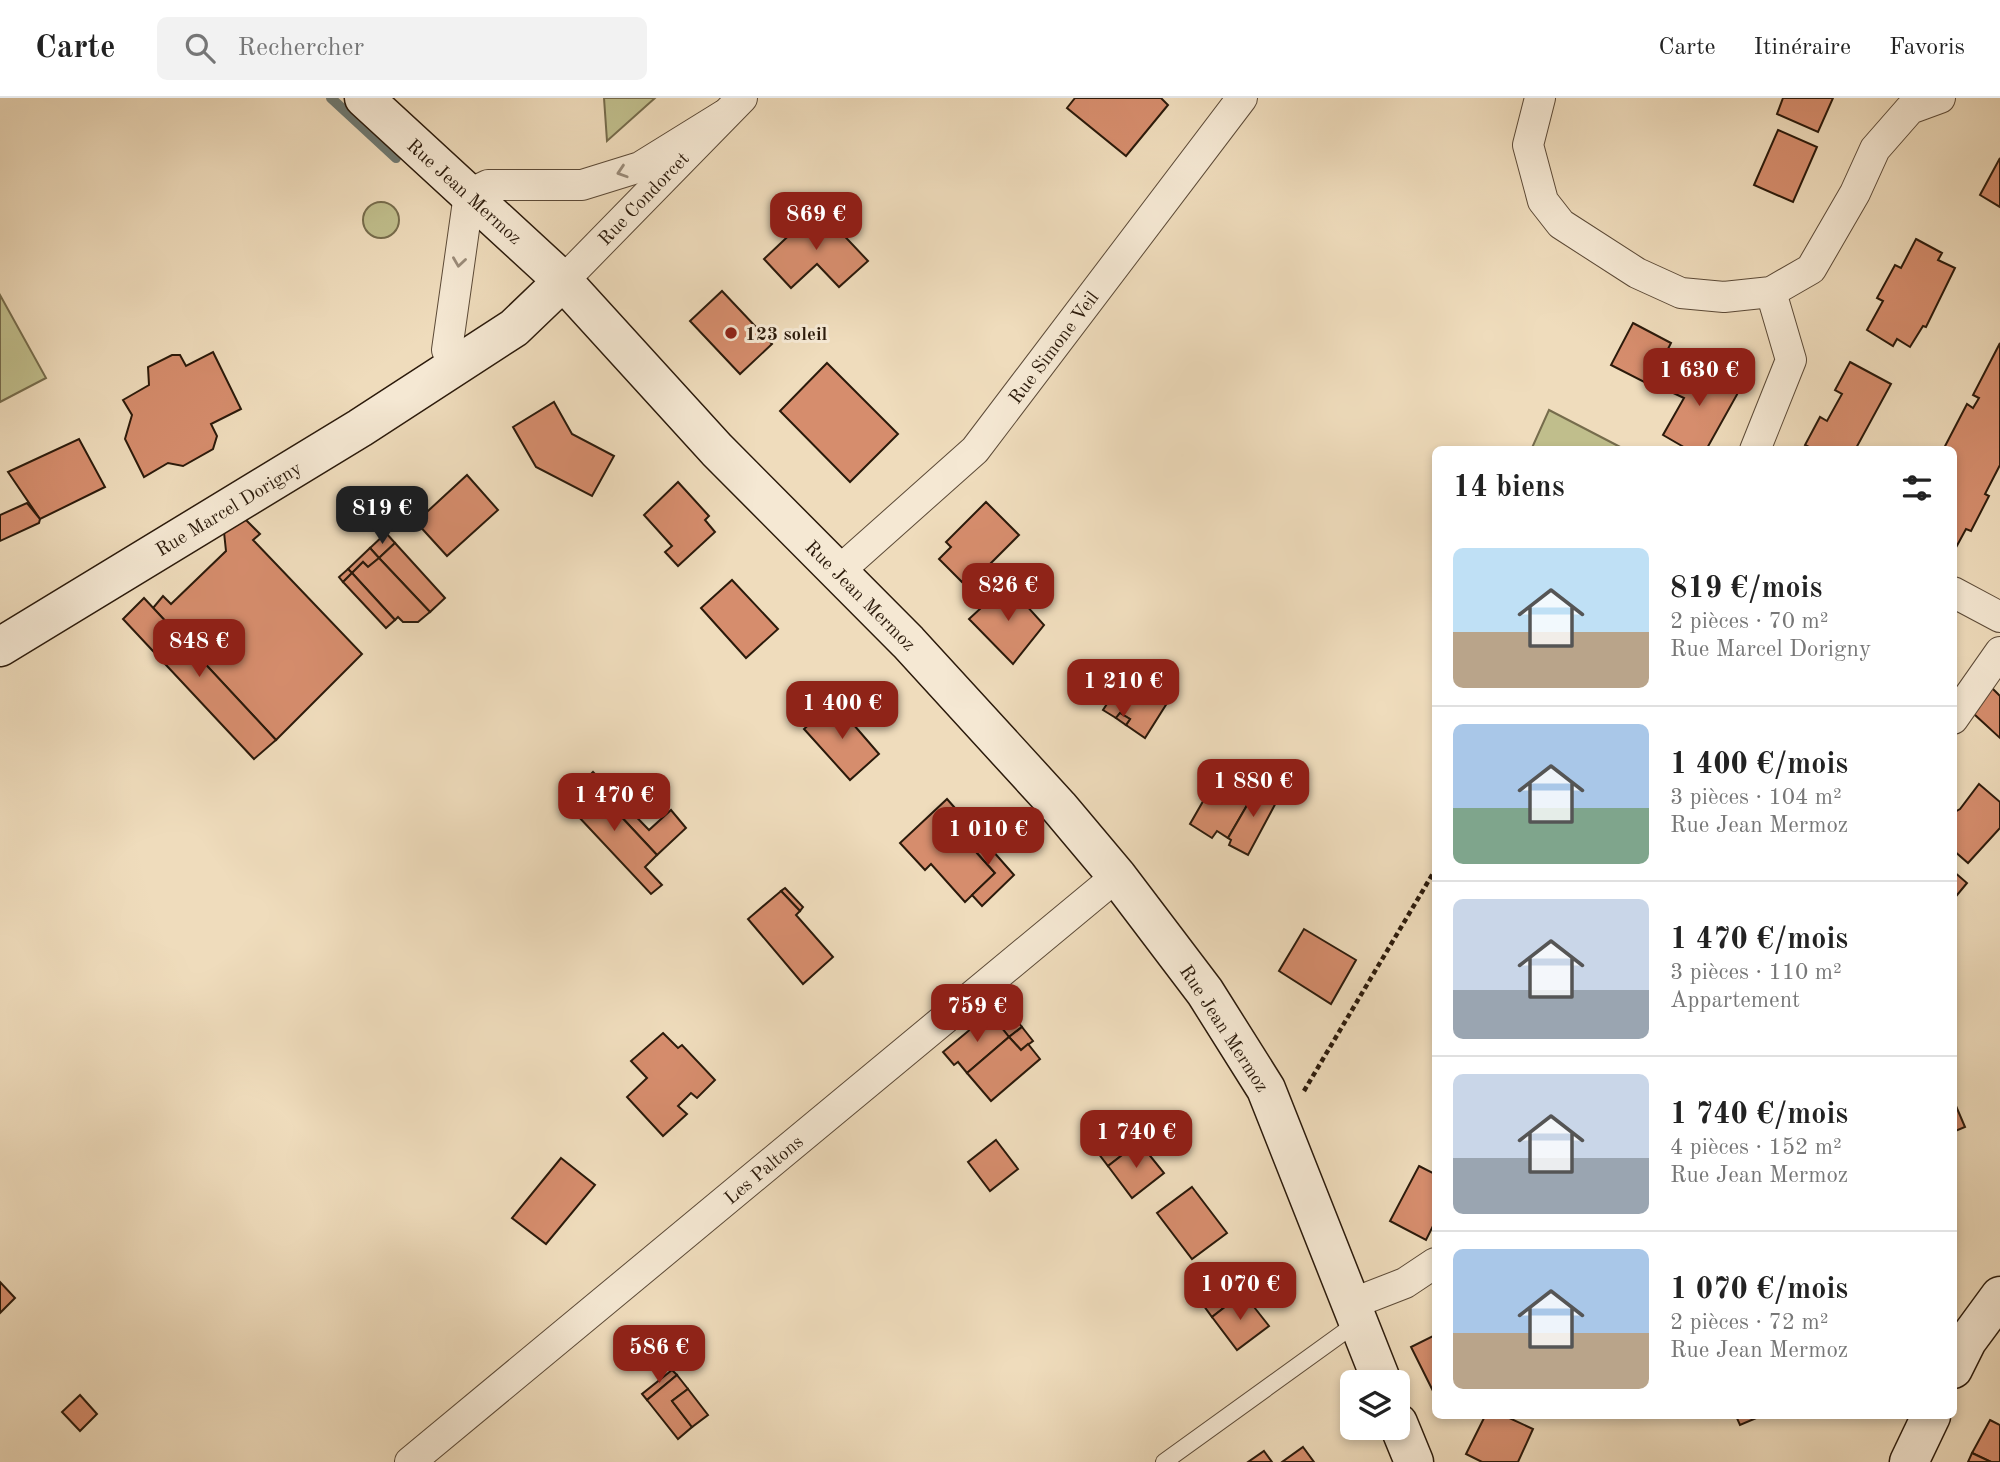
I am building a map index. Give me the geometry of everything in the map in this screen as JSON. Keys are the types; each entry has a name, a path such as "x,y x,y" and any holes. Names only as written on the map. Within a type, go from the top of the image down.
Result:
{"street":[{"name":"Rue Jean Mermoz","path":"364,98 563,281 717,450 908,642 1059,807 1117,876 1205,992 1266,1089 1377,1370"},
{"name":"Rue Simone Veil","path":"838,572 975,450 1242,98"},
{"path":"1540,98 1528,145 1543,201 1561,224 1637,273 1681,293 1724,297 1770,292 1811,269 1855,193 1875,149 1910,109 1928,100"},
{"name":"Rue Condorcet","path":"469,194 488,185 582,185 640,167 733,107"},
{"name":"Rue Condorcet","path":"563,281 733,107"},
{"path":"454,367 447,350 469,194"},
{"name":"Rue Marcel Dorigny","path":"0,647 360,428 514,328 563,281"},
{"path":"1757,446 1791,360 1770,292"},
{"path":"1957,594 2000,617"},
{"path":"1957,713 2000,652"},
{"name":"Les Paltons","path":"410,1462 1117,876"},
{"path":"1354,1313 1432,1265"},
{"path":"1957,1362 1967,1341 2000,1296"},
{"path":"1909,1462 1930,1419"},
{"path":"1405,1440 1413,1462"}],"lane":[{"path":"1164,1462 1354,1313"}],"path":[{"path":"1281,1127 1432,875"}],"shaded area":[{"path":"604,98 655,98 607,141"},
{"path":"381,202 394,207 399,220 394,233 381,238 368,233 363,220 368,207"},
{"path":"0,295 46,378 0,402"},
{"path":"1549,410 1618,446 1533,446"}],"building":[{"path":"1075,98 1161,98 1168,105 1126,156 1067,108"},
{"path":"1783,98 1833,98 1818,132 1777,114"},
{"path":"1778,130 1817,147 1793,202 1754,185"},
{"path":"2000,158 2000,207 1980,195"},
{"path":"818,208 868,261 839,287 817,264 791,288 764,259"},
{"path":"1916,239 1942,253 1938,260 1955,268 1926,327 1923,326 1910,347 1897,339 1893,346 1867,330 1883,301 1877,298 1895,265 1901,268"},
{"name":"123 soleil","path":"722,291 772,344 740,374 690,321"},
{"path":"1633,323 1671,343 1650,385 1611,365"},
{"path":"2000,343 2000,465 1985,494 1989,496 1971,531 1966,529 1957,546 1957,446 1945,446 1967,404 1973,408 1979,398 1973,395"},
{"path":"213,352 241,409 211,424 217,436 213,449 183,466 168,463 144,477 125,439 132,415 123,400 149,385 148,367 172,355 180,355 186,366"},
{"path":"1685,361 1739,391 1708,446 1682,446 1663,435 1684,398 1669,391"},
{"path":"1850,362 1891,384 1857,446 1805,445 1820,417 1827,421 1842,394 1835,390"},
{"path":"827,363 898,434 850,482 780,411"},
{"path":"554,402 572,434 614,456 592,496 536,467 513,427"},
{"path":"79,439 105,487 40,519 8,472"},
{"path":"467,475 498,510 447,556 416,522"},
{"path":"678,482 709,516 705,520 715,532 678,566 665,552 672,546 644,515"},
{"path":"986,502 1019,535 980,574 975,569 962,582 939,559 951,547 946,542"},
{"path":"27,503 40,519 39,523 0,541 0,515"},
{"path":"245,519 260,534 253,540 362,654 276,740 153,608 163,596 171,604 226,551 224,532"},
{"path":"386,533 395,543 379,558 370,548"},
{"path":"395,543 445,598 430,612 379,558"},
{"path":"370,548 379,558 368,567 363,562 352,573 348,569"},
{"path":"379,558 430,612 418,622 403,622 398,617 395,620 352,573 363,562 368,567"},
{"path":"348,569 352,573 343,582 339,577"},
{"path":"352,573 395,620 386,628 343,582"},
{"path":"732,580 778,629 746,658 701,608"},
{"path":"1007,584 1044,625 1013,664 969,619"},
{"path":"144,598 276,740 254,759 123,619"},
{"path":"1128,672 1169,700 1145,738 1126,725 1130,719 1120,713 1116,718 1103,710"},
{"path":"1992,688 2000,696 2000,738 1974,714"},
{"path":"834,702 879,754 850,780 804,729"},
{"path":"1120,713 1130,719 1126,725 1116,718"},
{"path":"1225,763 1260,783 1228,838 1217,831 1212,838 1190,824"},
{"path":"593,772 649,830 671,810 686,828 657,855 586,779"},
{"path":"586,779 657,855 645,867 662,885 651,894 562,799"},
{"path":"1260,783 1280,795 1248,855 1229,845 1231,840 1228,838"},
{"path":"1979,784 2000,802 2000,828 1968,863 1957,853 1957,811"},
{"path":"947,799 970,825 960,834 995,873 965,902 931,864 925,870 900,843"},
{"path":"970,825 1014,875 982,906 972,895 995,873 960,834"},
{"path":"1957,874 1967,883 1957,895"},
{"path":"785,888 803,907 800,911 781,891"},
{"path":"781,891 800,911 796,915 833,957 803,984 748,919"},
{"path":"1304,929 1356,960 1331,1004 1279,971"},
{"path":"1002,1002 1022,1027 1009,1037 990,1013"},
{"path":"990,1013 1009,1037 967,1073 958,1062 954,1065 943,1052"},
{"path":"1022,1027 1033,1041 1021,1050 1009,1037"},
{"path":"663,1033 678,1048 682,1045 715,1080 697,1098 691,1093 678,1106 687,1114 663,1136 627,1097 647,1078 631,1061"},
{"path":"1009,1037 1021,1050 1028,1044 1040,1059 991,1101 967,1073"},
{"path":"1957,1108 1965,1127 1957,1130"},
{"path":"1129,1123 1142,1140 1108,1166 1095,1149"},
{"path":"996,1140 1018,1169 990,1191 968,1162"},
{"path":"1139,1142 1164,1173 1132,1198 1108,1166"},
{"path":"561,1158 595,1185 546,1244 512,1218"},
{"path":"1419,1166 1432,1172 1432,1228 1426,1240 1390,1221"},
{"path":"1192,1187 1227,1233 1192,1259 1157,1213"},
{"path":"1232,1278 1243,1293 1212,1317 1201,1302"},
{"path":"0,1282 15,1298 0,1313"},
{"path":"1243,1293 1269,1326 1237,1350 1212,1317"},
{"path":"1432,1336 1432,1389 1411,1347"},
{"path":"672,1370 677,1375 647,1400 642,1394"},
{"path":"677,1375 688,1389 672,1401 692,1427 678,1439 647,1400"},
{"path":"688,1389 708,1415 692,1427 672,1401"},
{"path":"80,1395 97,1414 80,1431 62,1412"},
{"path":"1484,1419 1511,1419 1533,1429 1518,1462 1482,1462 1466,1454"},
{"path":"1737,1419 1754,1419 1740,1425"},
{"path":"1990,1420 2000,1425 2000,1462 1991,1462 1972,1453"},
{"path":"1303,1447 1314,1462 1282,1462"},
{"path":"1264,1451 1272,1462 1248,1462"},
{"path":"1972,1453 1991,1462 1968,1462"}],"waterway":[{"path":"331,98 396,158"}],"place":[{"name":"123 soleil","path":"731,333"}]}
